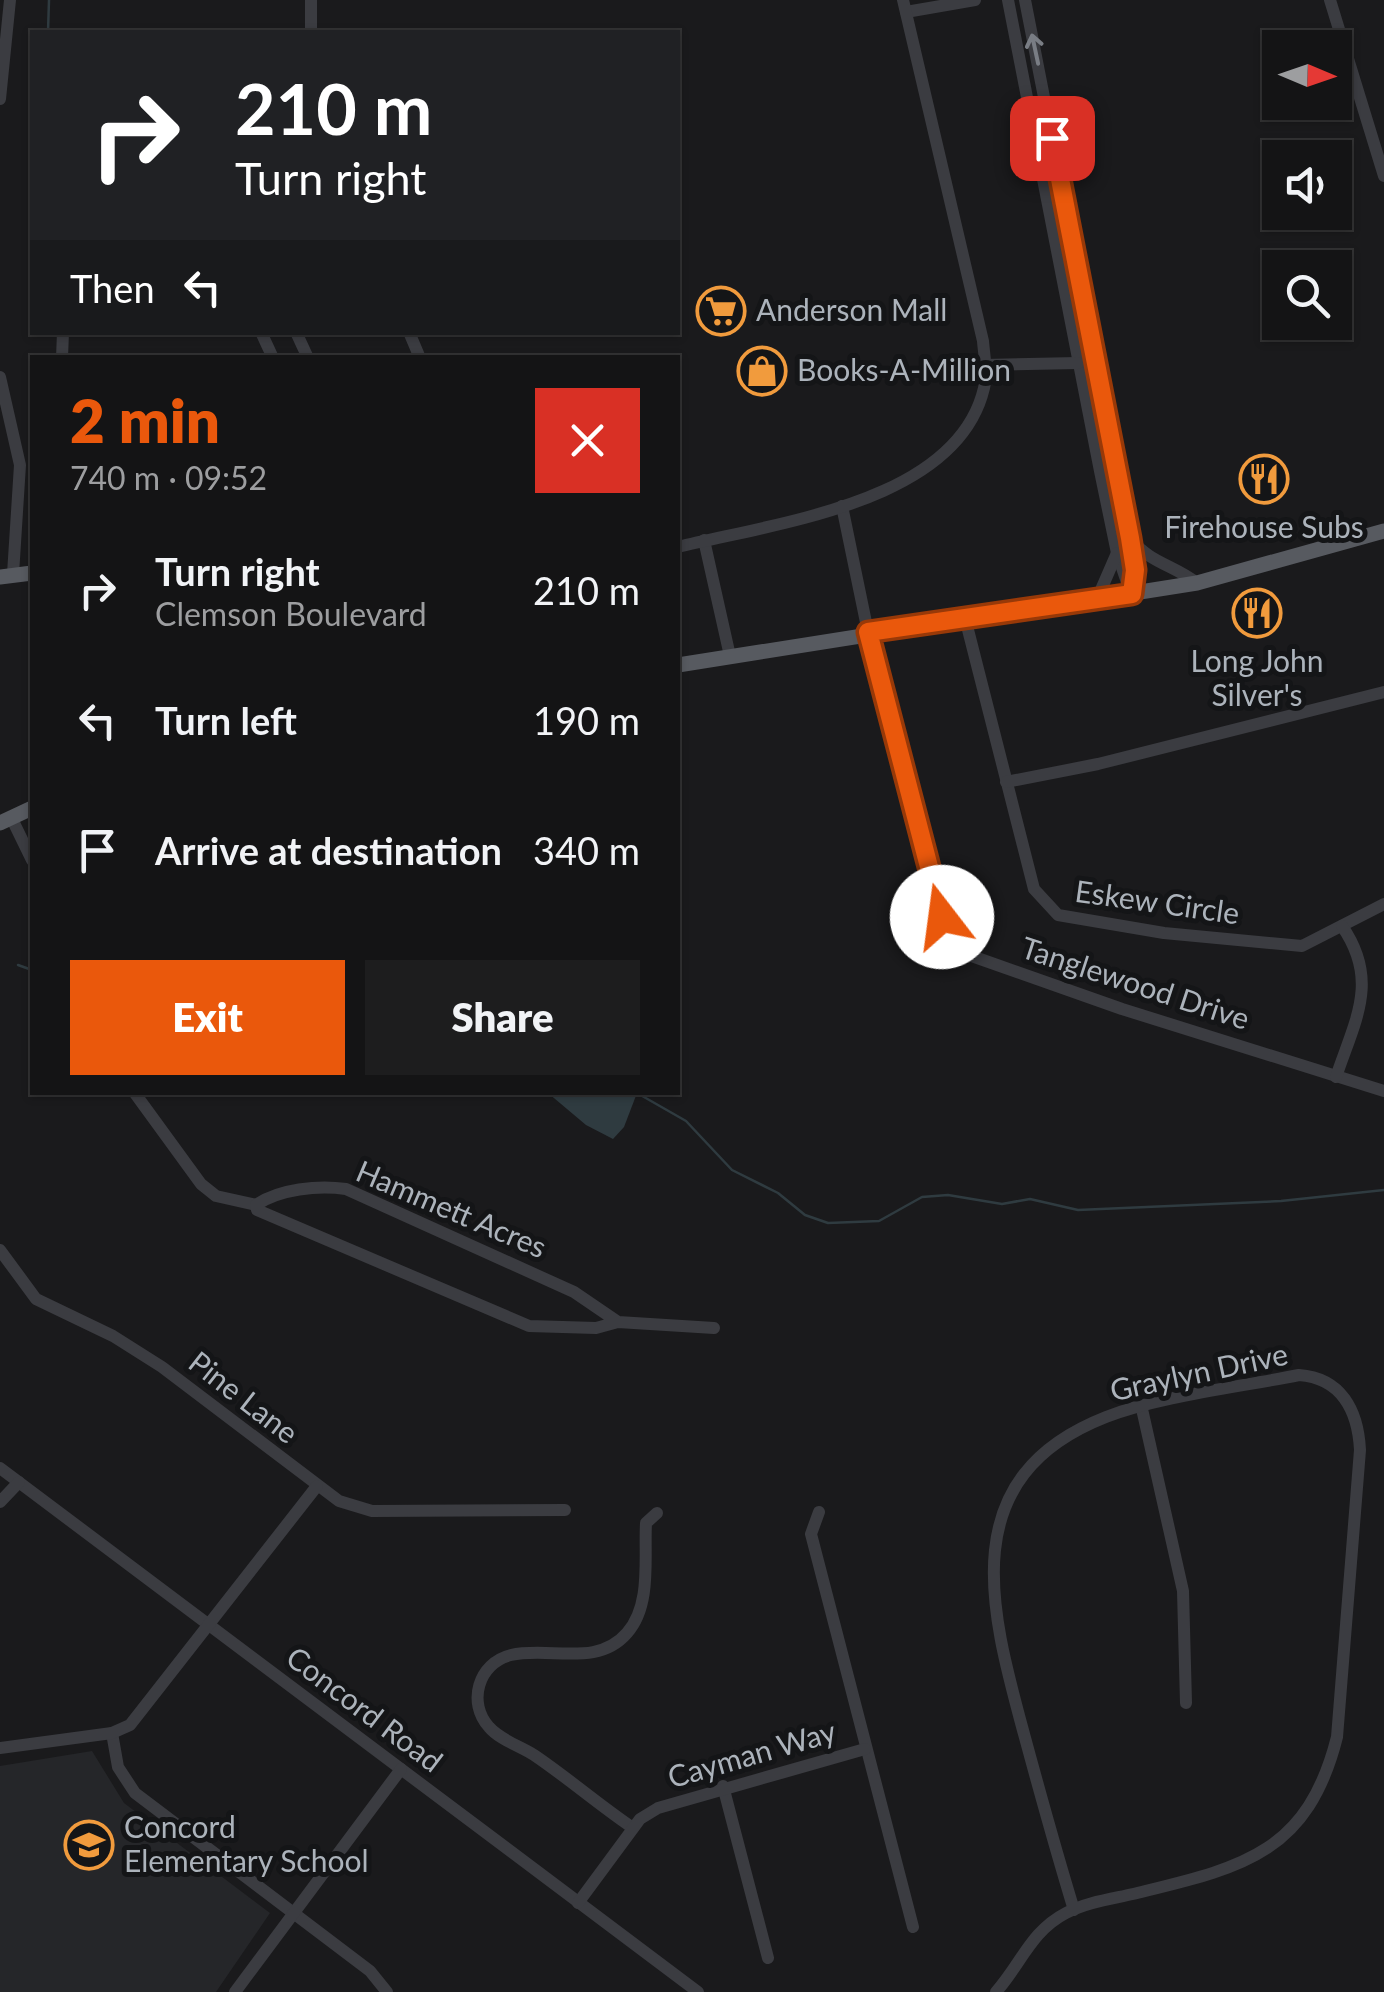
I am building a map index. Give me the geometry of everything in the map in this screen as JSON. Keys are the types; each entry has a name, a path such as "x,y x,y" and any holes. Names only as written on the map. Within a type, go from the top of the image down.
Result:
{"main road":[{"path":"680,665 1197,583 1384,531"},
{"path":"6,820 30,809"}],"street":[{"path":"0,99 5,14 10,0"},
{"path":"311,0 311,30"},
{"path":"680,546 842,506 918,476 960,438 984,387 983,341 904,6 975,0"},
{"path":"1008,0 1117,552 1132,594"},
{"path":"1025,0 1130,538 1135,570 1132,594"},
{"path":"1330,0 1384,176"},
{"path":"984,365 1078,363"},
{"path":"0,378 20,465 6,575"},
{"name":"Tanglewood Drive","path":"842,506 868,632 950,940 966,954 1384,1091"},
{"path":"1130,538 1155,563 1177,568 1197,583"},
{"path":"704,540 730,656"},
{"path":"1097,599 1117,552"},
{"name":"Eskew Circle","path":"965,618 1034,889 1058,915 1164,933 1302,946 1384,904"},
{"path":"1006,782 1098,764 1384,692"},
{"path":"6,820 30,857"},
{"path":"1336,1077 1364,993 1364,969 1342,926"},
{"path":"136,1095 201,1184 216,1196 256,1205 257,1210 529,1326 596,1328 618,1322 714,1328"},
{"name":"Hammett Acres","path":"256,1205 294,1192 326,1186 346,1188 574,1292 618,1322"},
{"name":"Pine Lane","path":"0,1250 36,1300 113,1336 162,1367 317,1486 353,1507 372,1511 564,1510"},
{"name":"Graylyn Drive","path":"996,1992 1026,1944 1074,1910 1246,1864 1270,1848 1312,1802 1328,1774 1337,1738 1360,1450 1359,1422 1350,1402 1319,1376 1298,1374 1108,1416 1076,1432 1032,1464 998,1520 993,1543 993,1606 1074,1910"},
{"path":"1142,1408 1182,1592 1186,1703"},
{"name":"Concord Road","path":"0,1468 698,1992"},
{"path":"0,1502 19,1482"},
{"path":"0,1748 112,1733 130,1725 317,1486"},
{"name":"Cayman Way","path":"819,1512 811,1534 913,1928"},
{"path":"633,1828 532,1754 494,1732 480,1714 477,1692 484,1672 500,1658 586,1654 622,1639 641,1608 646,1522 657,1513"},
{"path":"112,1733 118,1767 134,1793 370,1971 387,1992"},
{"name":"Cayman Way","path":"578,1902 633,1828 676,1799 865,1749"},
{"path":"236,1992 401,1769"},
{"path":"723,1786 768,1958"}],"shaded area":[{"path":"550,1095 636,1095 624,1127 613,1139 586,1125"},
{"name":"Concord Elementary School","path":"92,1751 124,1803 270,1913 216,1992 0,1992 0,1766"}],"waterway":[{"path":"48,30 49,0"},
{"path":"18,965 30,969"},
{"path":"640,1095 686,1121 732,1170 778,1193 805,1215 828,1223 879,1221 922,1197 948,1195 1002,1204 1030,1199 1078,1210 1281,1201 1384,1190"}],"place":[{"name":"Anderson Mall","path":"721,311"},
{"name":"Books-A-Million","path":"762,371"},
{"name":"Firehouse Subs","path":"1264,479"},
{"name":"Long John Silver's","path":"1257,613"},
{"name":"Concord Elementary School","path":"89,1845"}],"route":[{"path":"942,917 868,632 1132,594 1135,570 1130,538 1052,138"}]}
